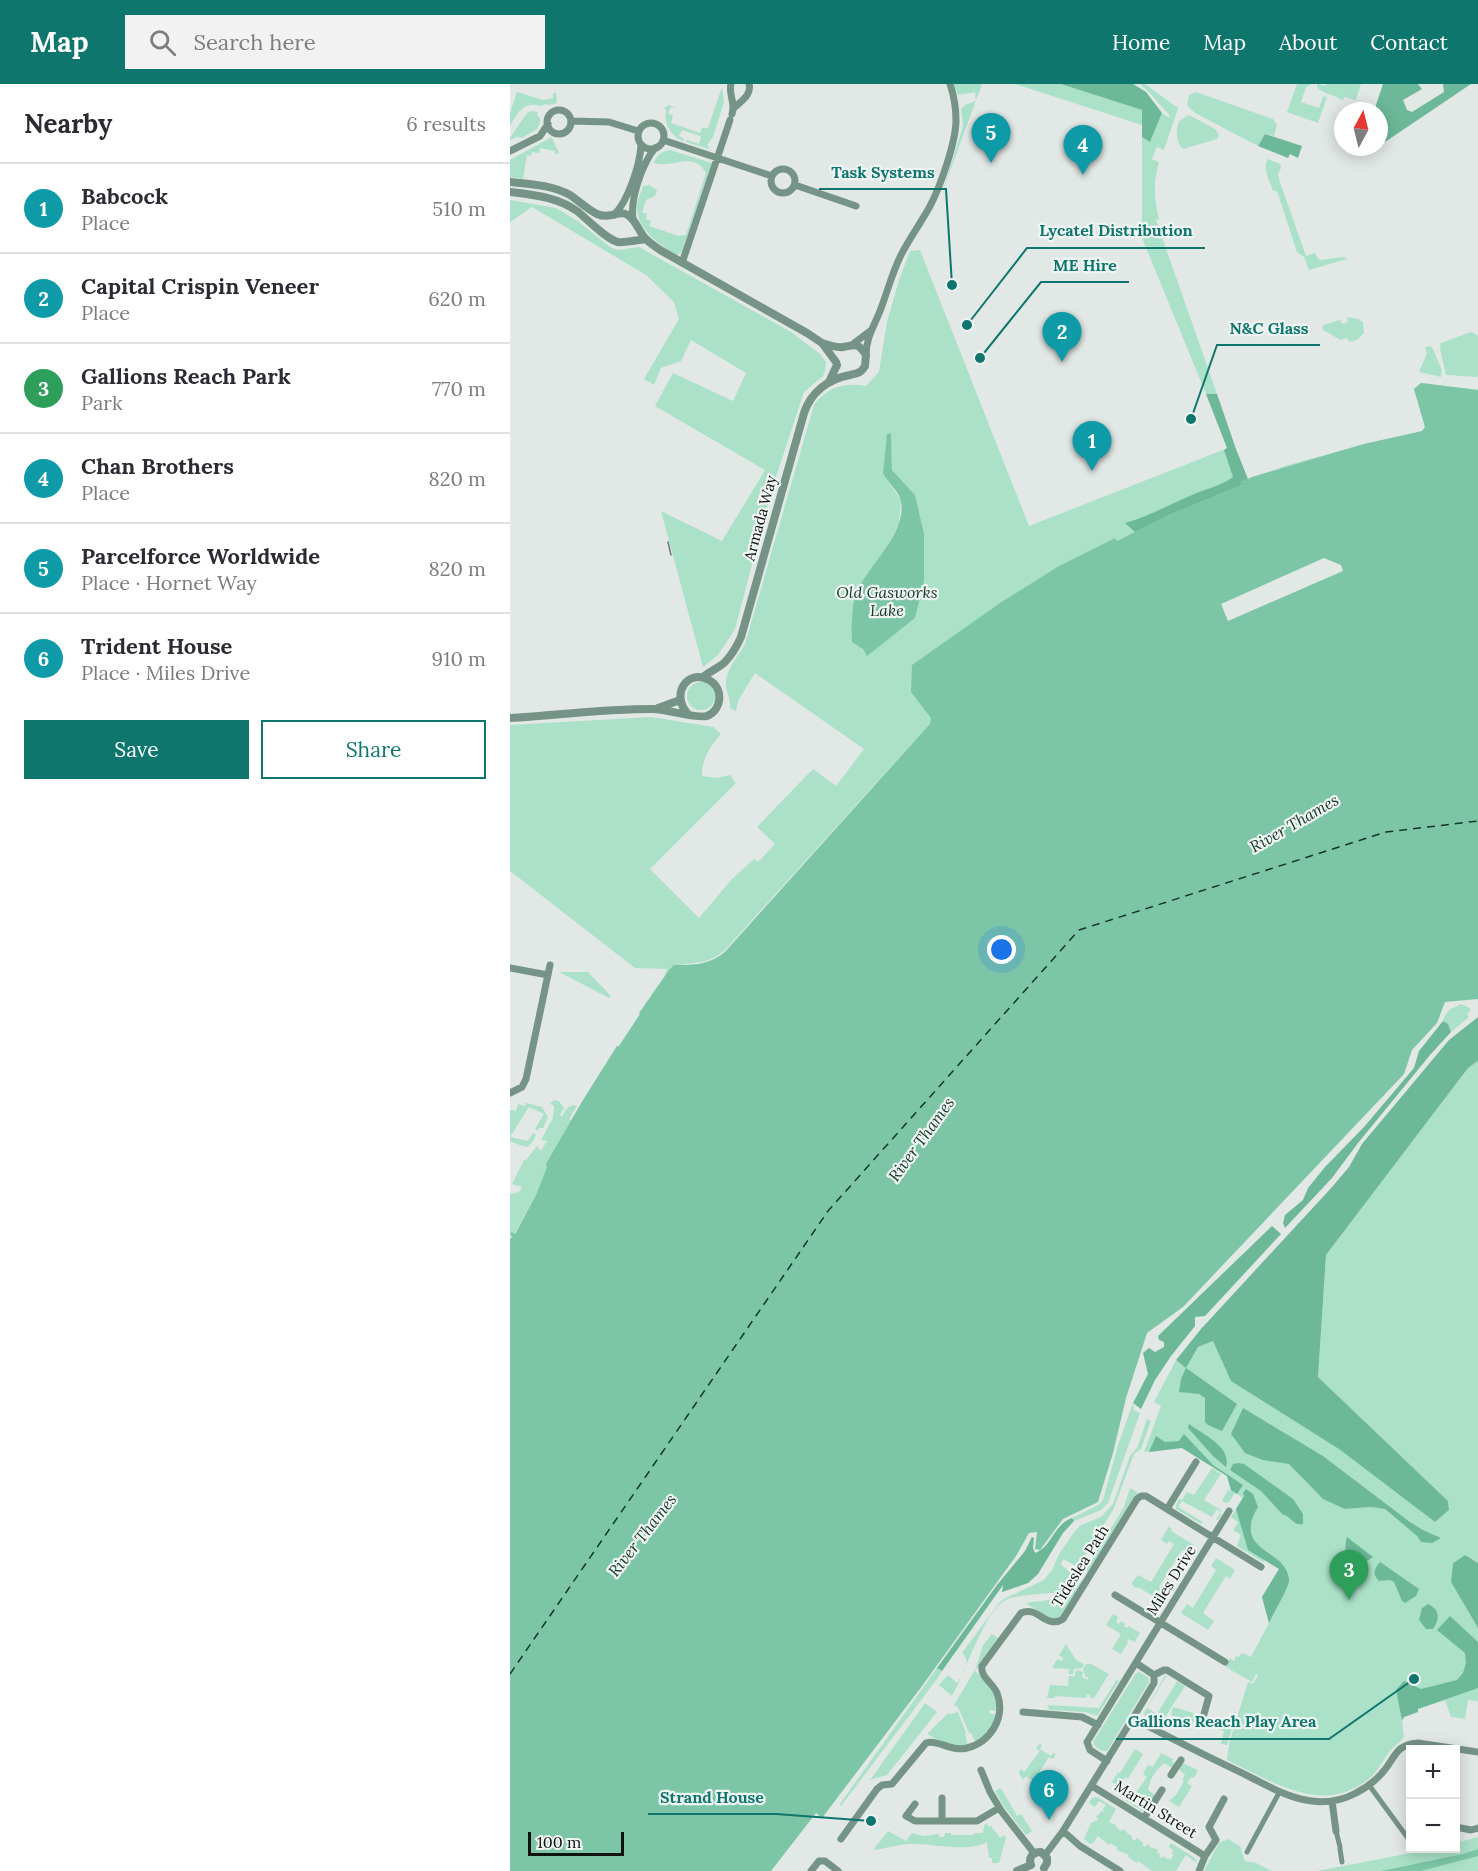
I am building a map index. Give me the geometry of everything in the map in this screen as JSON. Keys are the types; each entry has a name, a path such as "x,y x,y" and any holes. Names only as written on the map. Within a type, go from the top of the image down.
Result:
{"street":[{"path":"731,84 732,114"},
{"path":"682,263 732,114 748,94 749,84"},
{"path":"510,182 561,191 596,213 612,215 622,213 634,222 646,239 682,263 807,333 822,344 842,372 850,375 864,369 867,362 866,346 870,331 900,257 933,199 944,170 956,120 955,102 950,84"},
{"path":"510,151 540,136 550,115 559,110 568,115 571,121"},
{"path":"548,123 551,130 561,133 567,130 571,121"},
{"path":"571,121 609,122 638,131"},
{"path":"610,238 606,225 626,200 639,159 638,131 647,123 655,123 663,132 662,144 647,149 640,145"},
{"path":"663,140 772,176"},
{"path":"627,241 632,237 634,222 632,202 646,161 655,148"},
{"path":"788,170 794,174 795,184 791,190 780,193 772,186 772,176 777,171 788,170"},
{"path":"795,184 856,206"},
{"path":"510,192 535,195 560,202 577,211 618,242 646,239"},
{"path":"852,345 870,331"},
{"path":"822,344 843,347 858,346 866,355"},
{"name":"Armada Way","path":"829,382 837,363 837,354 843,347"},
{"name":"Armada Way","path":"510,718 654,709 697,717 713,712 720,699 717,686 722,665 741,637 806,408 814,393 829,382 850,375"},
{"name":"Armada Way","path":"654,709 680,700 681,690 686,682 703,677 712,669 722,665"},
{"path":"703,677 711,680 717,686"},
{"path":"680,700 688,714"},
{"path":"510,1093 522,1087 526,1079 550,965"},
{"path":"510,968 548,975"},
{"path":"1196,1462 1167,1509 1261,1567"},
{"name":"Tideslea Path","path":"841,1839 877,1789 882,1785 892,1784 926,1743 934,1742 952,1749 964,1749 980,1743 989,1735 1000,1710 997,1693 980,1669 1021,1612 1033,1611 1052,1622 1063,1619 1137,1499 1146,1496 1167,1509"},
{"name":"Miles Drive","path":"1107,1761 1090,1750 1087,1742 1229,1511"},
{"path":"1115,1595 1225,1662"},
{"path":"1136,1663 1154,1675"},
{"path":"1154,1675 1167,1670 1209,1696 1204,1714"},
{"path":"1045,1855 1092,1786 1154,1683 1154,1675"},
{"path":"1023,1712 1083,1717 1098,1725"},
{"path":"1133,1718 1187,1747 1280,1791 1311,1802 1332,1801 1350,1796 1369,1785 1384,1771 1397,1750 1406,1746"},
{"path":"1409,1745 1418,1743 1430,1745"},
{"path":"1171,1775 1187,1747"},
{"path":"1460,1750 1478,1752"},
{"path":"981,1770 999,1808 1034,1853"},
{"path":"1369,1785 1406,1836"},
{"name":"Martin Street","path":"1092,1786 1205,1856"},
{"path":"1144,1818 1162,1790"},
{"path":"1247,1852 1280,1791"},
{"path":"942,1797 942,1821"},
{"path":"1198,1871 1216,1840 1210,1830 1210,1824 1224,1799"},
{"path":"1332,1801 1342,1862"},
{"path":"915,1804 906,1816 915,1821 977,1821 999,1808"},
{"path":"1460,1828 1471,1830 1478,1828"},
{"path":"1063,1831 1080,1846 1120,1871"},
{"path":"1041,1852 1045,1855 1047,1863 1045,1869 1035,1869 1031,1865 1030,1857 1034,1853 1041,1852"},
{"path":"811,1871 819,1861 825,1861 838,1871"},
{"path":"1017,1871 1031,1865"}],"shaded area":[{"path":"953,84 982,84 976,101 975,92 958,95"},
{"path":"1015,84 1061,84 1142,110 1142,125"},
{"path":"1061,84 1133,84 1146,92 1162,113 1150,142 1142,137 1142,110"},
{"path":"1140,84 1145,84 1178,108 1164,150 1157,147 1152,159 1159,162 1155,190 1159,219 1156,220 1217,394 1206,394 1138,228 1142,223 1142,137 1150,142 1162,113 1170,116"},
{"path":"1297,84 1312,84 1306,87 1301,102 1319,108 1323,96 1327,97 1318,123 1287,112"},
{"path":"1317,84 1325,86 1326,84 1361,84 1356,100 1344,97 1343,101 1322,92"},
{"path":"1383,84 1418,84 1422,89 1403,100 1407,110 1412,112 1444,92 1443,84 1471,84 1388,140 1388,102 1377,102"},
{"path":"722,87 724,102 713,137 707,145 709,149 686,142 687,140 699,144 701,138 682,130 679,136 684,139 683,141 678,139 667,124 666,109 663,109 668,105 675,107 671,107 668,113 673,116 671,123 700,133 702,128 708,128"},
{"path":"517,92 543,100 553,98 553,93 556,93 557,103 526,106 510,125 510,113"},
{"path":"1196,92 1273,119 1277,125 1274,136 1265,134 1258,146 1195,113 1187,105 1189,95"},
{"path":"976,101 942,193 963,125 961,109"},
{"path":"538,112 537,115 541,120 537,129 522,138 517,137 510,140 527,113"},
{"path":"1189,115 1215,129 1219,135 1217,139 1183,149 1177,139 1177,128 1179,121"},
{"path":"1265,134 1302,146 1298,158 1290,154 1288,158 1258,146"},
{"path":"550,138 559,153 555,154 555,151 540,148 539,153 532,152 531,156 527,155 523,179 510,177 510,160"},
{"path":"670,150 712,163 683,248 681,253 676,255 657,242 646,230 638,217 637,209 643,186 649,185 657,190 655,196 646,200 642,212 647,214 646,219 651,221 649,226 679,236 686,235 706,173 701,166 689,161 654,163 660,154"},
{"path":"1268,159 1280,164 1278,174 1280,182 1306,256 1315,253 1319,260 1344,257 1347,259 1309,270 1304,257 1297,252 1277,191 1273,191 1266,170"},
{"path":"510,200 556,208 579,222 610,247 618,250 639,247 791,332 820,354 826,362 823,376 804,392 772,489 735,629 718,655 703,667 661,511 722,541 765,470 655,406 673,373 733,401 746,373 691,340 681,361 661,368 654,385 644,379 679,319 674,302 646,275 532,207 510,222"},
{"path":"920,250 1029,526 1228,448 1241,482 1285,466 1364,444 1422,432 1425,427 1414,389 1421,383 1478,390 723,1016 651,995 667,969 635,968 510,871 510,725 651,717 713,727 721,734 707,753 702,776 717,778 730,775 736,783 650,869 699,918 731,880 754,859 758,862 775,844 757,827 813,769 836,786 864,749 755,673 738,701 736,711 730,708 726,679 745,644 814,405 825,394 837,387 866,386 879,372 887,322 910,251","holes":["891,434 892,470 915,495 867,655 863,649 883,555 899,523 901,500 883,474","928,725 725,952 704,963 680,965 703,962 725,950"]},
{"path":"1347,317 1363,322 1364,333 1357,340 1350,342 1346,338 1341,340 1323,330 1323,325 1340,320 1342,324 1348,322"},
{"path":"1471,332 1478,337 1478,377 1446,375 1440,349 1441,343"},
{"path":"1432,347 1442,370 1441,377 1419,372 1427,353 1425,348"},
{"path":"1206,394 1217,394 1248,479 1241,482 1242,485 1135,532 1125,523 1233,477 1224,450 1227,448"},
{"path":"701,682 711,686 715,696 711,706 701,710 691,706 687,696 691,686"},
{"path":"559,972 588,972 611,996 609,998"},
{"path":"1461,1004 1470,1008 1467,1014 1469,1017 1451,1032 1448,1024 1443,1021 1444,1017 1449,1010"},
{"path":"1478,1017 1478,1061 1468,1068 1326,1255 1318,1377 1448,1501 1449,1510 1435,1522 1339,1449 1231,1381 1213,1341 1198,1347 1186,1368 1176,1360 1201,1329 1333,1186 1349,1167 1362,1144 1449,1040"},
{"path":"1443,1021 1448,1024 1451,1032 1358,1143 1332,1178 1285,1228 1283,1223 1285,1215 1303,1200 1308,1188 1325,1167 1364,1127 1414,1068 1419,1051"},
{"path":"629,1029 514,1234 510,1232 510,1194 519,1192 522,1187 512,1184 524,1160 537,1146 541,1151 547,1141 541,1140 553,1118 554,1106 550,1103 554,1100 559,1101 564,1108 560,1115 562,1116 567,1108 577,1106 569,1119 571,1120"},
{"path":"1478,1061 1478,1563 1465,1555 1453,1562 1451,1582 1478,1628 1478,1701 1468,1700 1465,1719 1451,1717 1445,1700 1418,1709 1418,1712 1404,1717 1402,1720 1404,1737 1391,1750 1372,1776 1354,1788 1336,1794 1318,1795 1299,1792 1263,1778 1227,1760 1229,1744 1248,1682 1253,1684 1258,1675 1256,1674 1252,1682 1229,1669 1230,1667 1226,1667 1230,1658 1234,1661 1236,1656 1239,1657 1242,1653 1251,1657 1269,1623 1262,1597 1279,1569 1237,1546 1241,1535 1233,1530 1238,1522 1231,1517 1243,1498 1232,1491 1235,1493 1229,1502 1222,1501 1228,1490 1231,1491 1227,1476 1182,1448 1144,1452 1161,1406 1154,1402 1176,1360 1186,1367 1198,1347 1213,1341 1339,1449 1435,1522 1449,1510 1448,1501 1318,1377 1326,1255 1468,1068","holes":["1243,1409 1323,1456 1410,1522 1440,1538 1421,1542 1385,1509 1371,1507 1345,1509 1308,1484"]},
{"path":"526,1103 542,1107 548,1117 543,1128 539,1128 538,1131 535,1129 544,1114 529,1107 510,1137 510,1110 516,1111 518,1104 525,1106"},
{"path":"533,1133 536,1135 528,1147 510,1141 510,1137 528,1141"},
{"path":"1272,1226 1281,1234 1205,1316 1195,1317 1195,1326 1155,1380 1141,1409 1133,1403 1148,1374 1143,1353 1149,1348 1155,1352 1164,1347 1164,1342 1159,1340 1158,1336"},
{"path":"1186,1368 1237,1404 1222,1431 1205,1422 1205,1398 1199,1394 1179,1392"},
{"path":"1133,1403 1134,1410 1140,1413 1108,1503 1101,1510 1074,1521 1072,1518 1098,1505 1103,1500 1118,1445"},
{"path":"1243,1408 1323,1456 1410,1522 1441,1538 1432,1543 1421,1542 1385,1509 1371,1507 1345,1509 1323,1499 1289,1464 1263,1460 1245,1453 1231,1434"},
{"path":"1147,1419 1151,1421 1141,1449 1134,1454 1113,1510 1078,1567 1063,1559 1061,1565 1075,1575 1066,1590 1017,1596 998,1606 983,1629 966,1666 965,1656 962,1653 999,1603 1044,1580 1075,1531 1081,1525 1101,1517 1113,1504 1130,1456 1137,1448"},
{"path":"1189,1424 1221,1448 1227,1460 1226,1467 1188,1428"},
{"path":"1184,1434 1213,1465 1243,1485 1237,1494 1231,1490 1227,1476 1182,1448 1149,1452 1156,1436 1165,1442 1179,1441"},
{"path":"1233,1464 1244,1464 1293,1499 1303,1514 1303,1524 1297,1524 1282,1514 1261,1491 1230,1470"},
{"path":"1212,1468 1221,1474 1204,1500 1221,1510 1221,1512 1217,1509 1212,1517 1182,1501 1178,1507 1203,1522 1201,1524 1176,1509 1176,1505 1187,1492 1194,1495"},
{"path":"1130,1488 1138,1493 1089,1573 1085,1570 1124,1507"},
{"path":"1246,1489 1253,1494 1258,1507 1252,1520 1251,1534 1261,1547 1282,1564 1289,1580 1269,1623 1262,1597 1279,1569 1248,1550 1236,1509"},
{"path":"1072,1518 1074,1521 1063,1533 1038,1574 1028,1583 1002,1592 1003,1585 942,1671 937,1668 997,1585 1025,1551 1032,1537 1035,1553 1045,1546 1061,1525"},
{"path":"1167,1526 1194,1545 1190,1553 1194,1556 1199,1551 1195,1557 1182,1550 1159,1587 1166,1592 1161,1601 1131,1584 1138,1575 1151,1582 1174,1544 1169,1541 1167,1544 1161,1540"},
{"path":"1347,1537 1373,1557 1360,1563 1350,1561 1346,1552"},
{"path":"1465,1555 1478,1563 1478,1628 1451,1582 1453,1563"},
{"path":"1216,1558 1235,1570 1230,1579 1226,1576 1203,1613 1214,1621 1208,1630 1181,1613 1187,1604 1193,1608 1216,1570 1211,1566"},
{"path":"1380,1562 1419,1589 1416,1596 1405,1603 1394,1582 1379,1581 1375,1572"},
{"path":"1082,1580 1084,1582 1058,1620 1050,1619 1026,1603 1070,1597"},
{"path":"1428,1604 1435,1609 1438,1615 1433,1629 1426,1629 1419,1620 1422,1608"},
{"path":"1113,1614 1118,1617 1116,1622 1119,1624 1121,1621 1127,1628 1129,1626 1140,1633 1135,1641 1137,1643 1128,1639 1121,1654 1112,1649 1121,1634 1106,1625"},
{"path":"1450,1616 1478,1642 1478,1688 1418,1709 1418,1712 1402,1720 1396,1690 1404,1681 1421,1689 1457,1680 1463,1673 1466,1663 1465,1653 1437,1630"},
{"path":"992,1634 999,1639 975,1671 991,1688 997,1711 990,1710 989,1713 997,1715 991,1729 976,1743 958,1707 954,1705 976,1668 983,1645"},
{"path":"1066,1644 1076,1660 1084,1664 1082,1668 1074,1669 1073,1674 1069,1674 1069,1669 1052,1668 1057,1659 1062,1661 1063,1658 1059,1655"},
{"path":"1086,1664 1091,1664 1109,1674 1094,1698 1090,1698 1087,1694 1086,1698 1055,1696 1055,1698 1047,1698 1050,1685 1068,1686 1069,1676 1075,1676 1078,1670 1083,1672 1082,1677 1088,1680 1083,1669"},
{"path":"937,1668 942,1671 937,1679 841,1806 840,1804"},
{"path":"1139,1672 1148,1677 1149,1682 1107,1751 1101,1750 1093,1742 1136,1673"},
{"path":"1166,1674 1147,1708 1157,1714 1177,1681 1185,1686 1159,1727 1149,1721 1144,1713"},
{"path":"948,1675 957,1683 961,1677 952,1696 939,1685"},
{"path":"1117,1679 1119,1681 1097,1716 1085,1712 1050,1710 1047,1705 1099,1708"},
{"path":"925,1703 937,1712 887,1775 870,1780"},
{"path":"1173,1707 1233,1725 1227,1745 1221,1744 1224,1731 1171,1715"},
{"path":"958,1712 968,1746 951,1747 927,1734 948,1713"},
{"path":"1042,1745 1040,1749 1051,1756 1054,1752 1055,1756 1053,1759 1049,1757 1035,1779 1039,1781 1033,1787 1035,1782 1026,1776 1023,1780 1019,1773 1021,1769 1024,1772 1040,1751 1036,1748"},
{"path":"1135,1749 1143,1754 1128,1779 1125,1777 1120,1785 1123,1789 1112,1782"},
{"path":"1161,1753 1173,1759 1172,1762 1176,1764 1172,1768 1164,1763 1151,1779 1148,1790 1155,1797 1145,1813 1125,1800 1145,1811 1150,1803 1135,1794 1147,1777 1143,1774 1148,1765 1153,1767"},
{"path":"1182,1763 1198,1770 1194,1778 1191,1777 1187,1783 1192,1786 1179,1807 1169,1801 1176,1795 1184,1781 1182,1780 1185,1775 1179,1769"},
{"path":"1001,1788 1017,1816 1021,1814 1032,1831 1026,1835 995,1791"},
{"path":"1097,1797 1116,1809 1109,1822 1121,1831 1123,1829 1135,1841 1137,1838 1144,1843 1142,1845 1145,1847 1148,1844 1158,1850 1159,1857 1164,1856 1171,1859 1173,1850 1169,1847 1171,1843 1195,1858 1198,1864 1186,1855 1176,1871 1152,1871 1098,1836 1090,1844 1084,1839 1091,1823 1098,1820 1097,1815 1101,1811 1104,1812 1106,1805 1099,1801 1095,1807 1089,1803 1092,1798"},
{"path":"989,1822 987,1824 989,1827 991,1826 1000,1838 1004,1835 1006,1838 999,1863 992,1863 992,1858 989,1858 987,1842 971,1847 911,1844 873,1850 888,1831 906,1841 912,1833 923,1836 939,1834 939,1837 944,1837 945,1833 974,1835 974,1833 983,1833 984,1825"},
{"path":"1478,1837 1478,1871 1317,1871 1411,1853 1460,1853 1460,1842"},
{"path":"1228,1839 1241,1847 1245,1861 1256,1863 1272,1871 1204,1871 1219,1843"}],"water":[{"name":"River Thames","path":"1421,383 1478,390 1478,999 1445,1002 1437,1023 1412,1050 1404,1074 1183,1307 1147,1333 1126,1398 1098,1502 1063,1519 1040,1550 1035,1549 1037,1532 1029,1533 1016,1556 922,1686 822,1818 816,1813 771,1871 510,1871 510,1239 512,1237 510,1234 511,1232 515,1234 537,1193 547,1167 546,1164 583,1100 670,969 674,965 707,962 725,952 930,724 931,718 911,692 912,665 1000,603 1059,566 1115,538 1117,541 1172,514 1242,485 1241,482 1252,477 1364,444 1422,431 1425,427 1414,389"},
{"name":"Old Gasworks Lake","path":"891,433 892,470 915,495 924,534 924,581 915,618 867,656 863,649 852,642 853,608 857,591 893,537 901,513 900,498 883,474 887,434"},
{"path":"1478,1849 1478,1856 1421,1871 1381,1871 1463,1854"}],"pier":[{"path":"1324,558 1341,565 1343,571 1228,621 1221,604"}],"ferry route":[{"path":"510,1674 828,1211 1079,930 1386,832 1478,821"}],"tram line":[{"path":"668,542 671,555"}],"place":[{"name":"Parcelforce Worldwide","path":"991,163"},
{"name":"Chan Brothers","path":"1083,175"},
{"name":"Task Systems","path":"952,285"},
{"name":"Lycatel Distribution","path":"967,325"},
{"name":"ME Hire","path":"980,358"},
{"name":"Capital Crispin Veneer","path":"1062,362"},
{"name":"N&C Glass","path":"1191,419"},
{"name":"Babcock","path":"1092,471"},
{"name":"Gallions Reach Park","path":"1349,1600"},
{"name":"Gallions Reach Play Area","path":"1414,1679"},
{"name":"Trident House","path":"1049,1820"},
{"name":"Strand House","path":"871,1821"}]}
